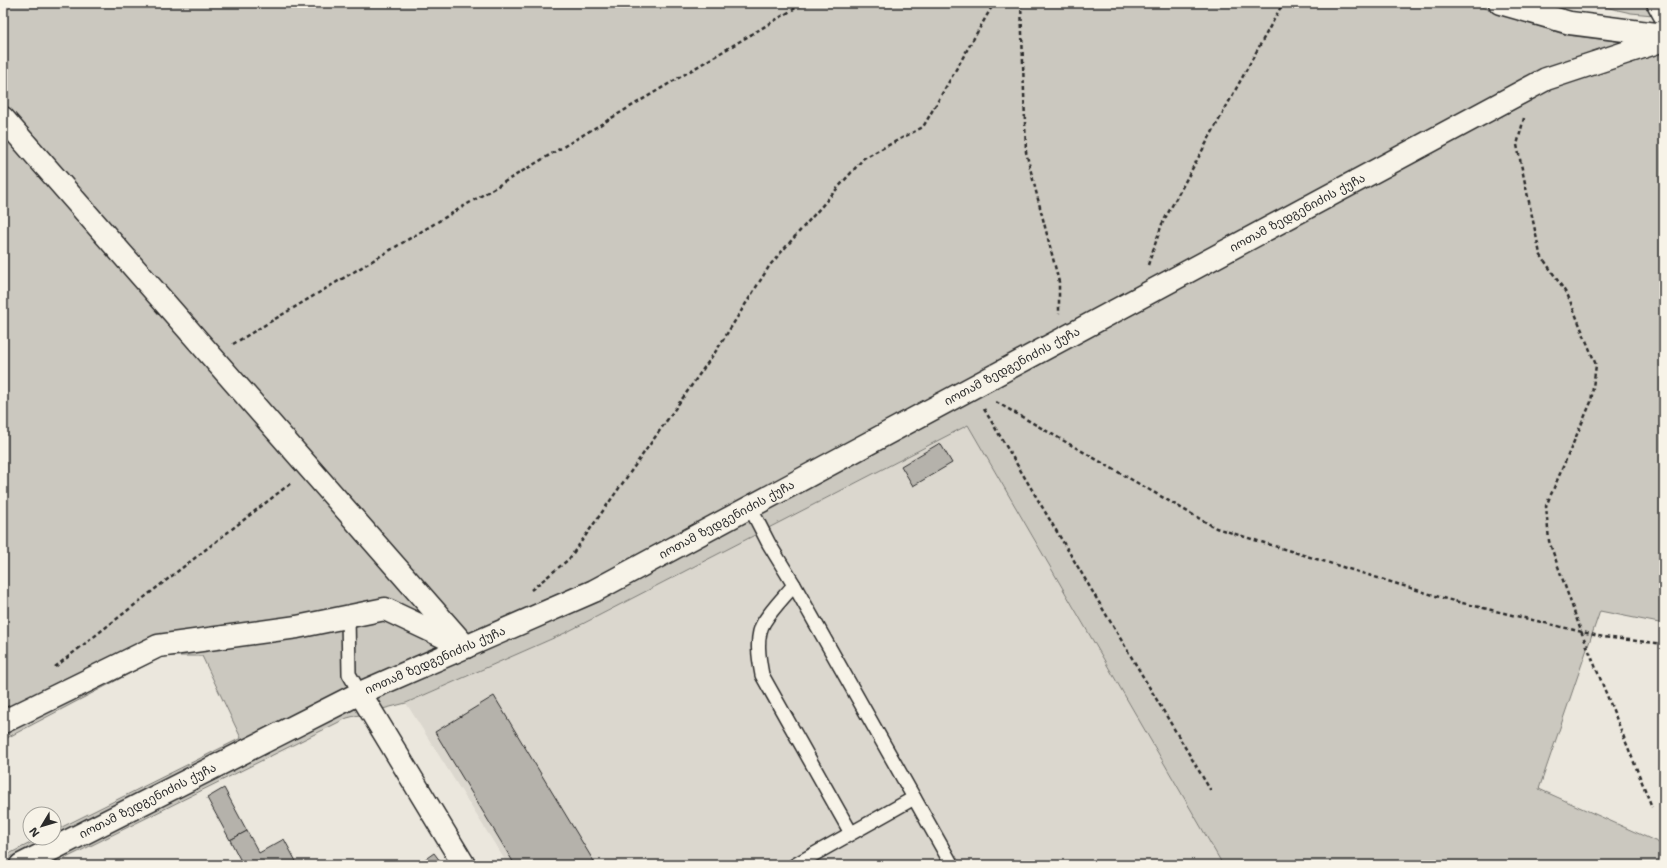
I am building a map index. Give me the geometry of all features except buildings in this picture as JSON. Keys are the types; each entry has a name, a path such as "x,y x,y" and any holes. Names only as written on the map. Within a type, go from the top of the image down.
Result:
{"street":[{"path":"1500,3 1570,23 1664,35"},
{"path":"1658,3 1664,14"},
{"name":"იოთამ ზედგენიძის ქუჩა","path":"20,865 360,693 594,591 1546,79 1664,40"},
{"path":"3,118 466,646"},
{"path":"3,722 158,646 297,627 385,609 466,646"},
{"name":"იოთამ ზედგენიძის ქუჩა","path":"360,693 464,865"}],"lane":[{"path":"750,507 769,544 794,585 952,865"},
{"path":"794,585 763,623 759,637 759,660 762,675 851,833"},
{"path":"348,616 349,674 360,693"},
{"path":"795,865 914,798"}],"path":[{"path":"212,357 804,3"},
{"path":"526,595 569,559 718,348 770,265 864,158 923,127 994,3"},
{"path":"1021,3 1026,152 1059,282 1059,341"},
{"path":"1138,298 1162,224 1283,3"},
{"path":"1533,86 1517,145 1540,254 1568,296 1596,365 1591,402 1546,506 1549,541 1582,631 1652,807"},
{"path":"972,388 1216,528 1446,599 1603,637 1664,644"},
{"path":"972,388 1211,791"},
{"path":"53,669 310,468"}],"shaded area":[{"path":"3,3 1469,3 1566,35 1664,47 1664,624 1600,611 1539,789 1664,845 1664,865 1223,865 968,425 565,633 406,703 347,718 52,865 3,865 3,857 24,846 62,846 62,827 241,738 202,656 163,656 3,740"},
{"path":"1587,3 1664,3 1664,16 1631,13"},
{"path":"968,425 1223,865 508,865 406,703 565,633"}]}
